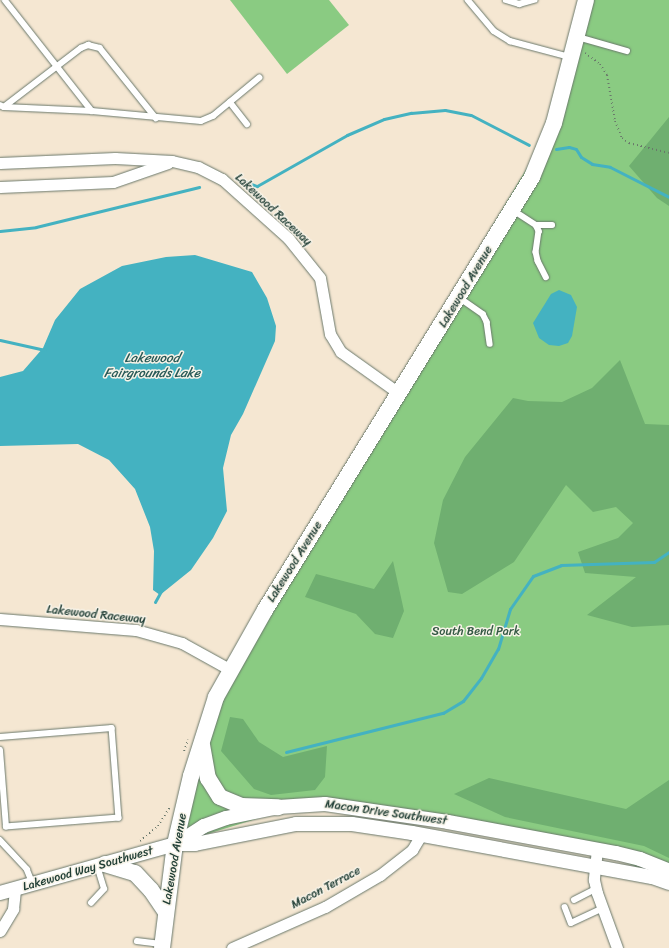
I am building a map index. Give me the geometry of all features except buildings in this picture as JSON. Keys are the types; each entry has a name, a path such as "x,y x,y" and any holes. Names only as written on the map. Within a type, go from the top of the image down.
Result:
{"main road":[{"name":"Lakewood Avenue","path":"162,946 175,844 196,736 229,669 400,394 532,177 554,124 586,0"},
{"path":"196,736 208,778 220,797 241,806 278,807"},
{"path":"101,865 135,873 151,890 166,912"}],"street":[{"name":"Lakewood Raceway","path":"0,163 115,158 172,161 198,168 222,179 288,238 320,278 330,334 341,352 354,364 400,394"},
{"path":"0,186 112,182 172,161"},
{"name":"Lakewood Raceway","path":"0,619 136,630 182,643 229,669"},
{"name":"Macon Drive Southwest","path":"175,844 204,826 226,818 278,807 304,804 354,806 597,849 640,859 669,871"},
{"name":"Macon Drive Southwest","path":"175,844 195,844 296,824 352,824 652,877 669,883"},
{"name":"Macon Terrace","path":"232,948 325,907 380,875 412,850 421,835"},
{"name":"Lakewood Way Southwest","path":"0,893 175,844"},
{"path":"597,849 595,867 596,889 617,948"},
{"path":"0,931 13,909 15,889"}],"lane":[{"path":"6,0 92,111"},
{"path":"468,0 494,31 510,41 627,51"},
{"path":"506,0 519,4 534,0"},
{"path":"2,106 81,48 88,45 100,48 156,118"},
{"path":"2,106 92,111 201,121 213,116 260,78"},
{"path":"230,102 247,124"},
{"path":"513,210 536,225 539,231 536,252 538,262 546,277"},
{"path":"536,225 552,225"},
{"path":"459,298 483,314 487,322 490,344"},
{"path":"0,738 112,728 119,818 6,827 1,779 0,750"},
{"path":"0,840 26,869 33,885"},
{"path":"91,904 104,889 101,865"},
{"path":"574,900 596,889"},
{"path":"565,907 571,923 603,908"},
{"path":"137,941 162,946"}],"path":[{"path":"573,47 590,56 600,64 607,76 615,121 622,138 629,143 669,153"},
{"path":"184,754 196,736"},
{"path":"137,843 158,826 171,803"}],"green space":[{"path":"230,0 329,0 349,25 287,74"},
{"name":"South Bend Park","path":"586,0 669,0 669,882 597,849 304,804 175,844 229,669 553,124"},
{"path":"669,117 669,206 657,198 629,166"},
{"path":"620,360 645,424 669,425 669,625 632,627 587,615 636,577 585,573 578,552 618,538 633,523 616,507 593,512 566,485 514,562 462,594 448,592 434,543 443,500 465,457 513,398 528,401 562,402 592,388"},
{"path":"393,561 404,611 393,638 375,634 356,614 305,597 316,574 374,589"},
{"path":"230,717 243,719 259,742 283,757 327,746 325,777 315,790 271,795 254,789 221,751"},
{"path":"489,778 626,809 669,780 669,858 644,846 505,817 454,794"}],"water":[{"name":"Lakewood Fairgrounds Lake","path":"195,255 252,272 267,298 276,326 275,341 243,414 231,435 223,468 227,511 213,538 191,570 160,595 153,590 154,551 150,527 135,489 109,460 78,444 0,446 0,377 23,371 43,348 55,320 80,289 122,266 166,257"},
{"path":"559,290 571,295 577,307 572,336 568,343 559,346 549,345 539,338 533,323 551,294"}],"waterway":[{"path":"241,180 257,186 347,135 384,119 411,113 445,110 471,115 529,145"},
{"path":"556,149 569,147 576,149 581,157 592,164 610,167 669,197"},
{"path":"0,231 36,227 199,187"},
{"path":"0,340 45,350"},
{"path":"286,752 443,713 463,701 481,678 498,649 510,609 533,576 561,565 654,562 669,552"},
{"path":"155,602 161,591"}]}
